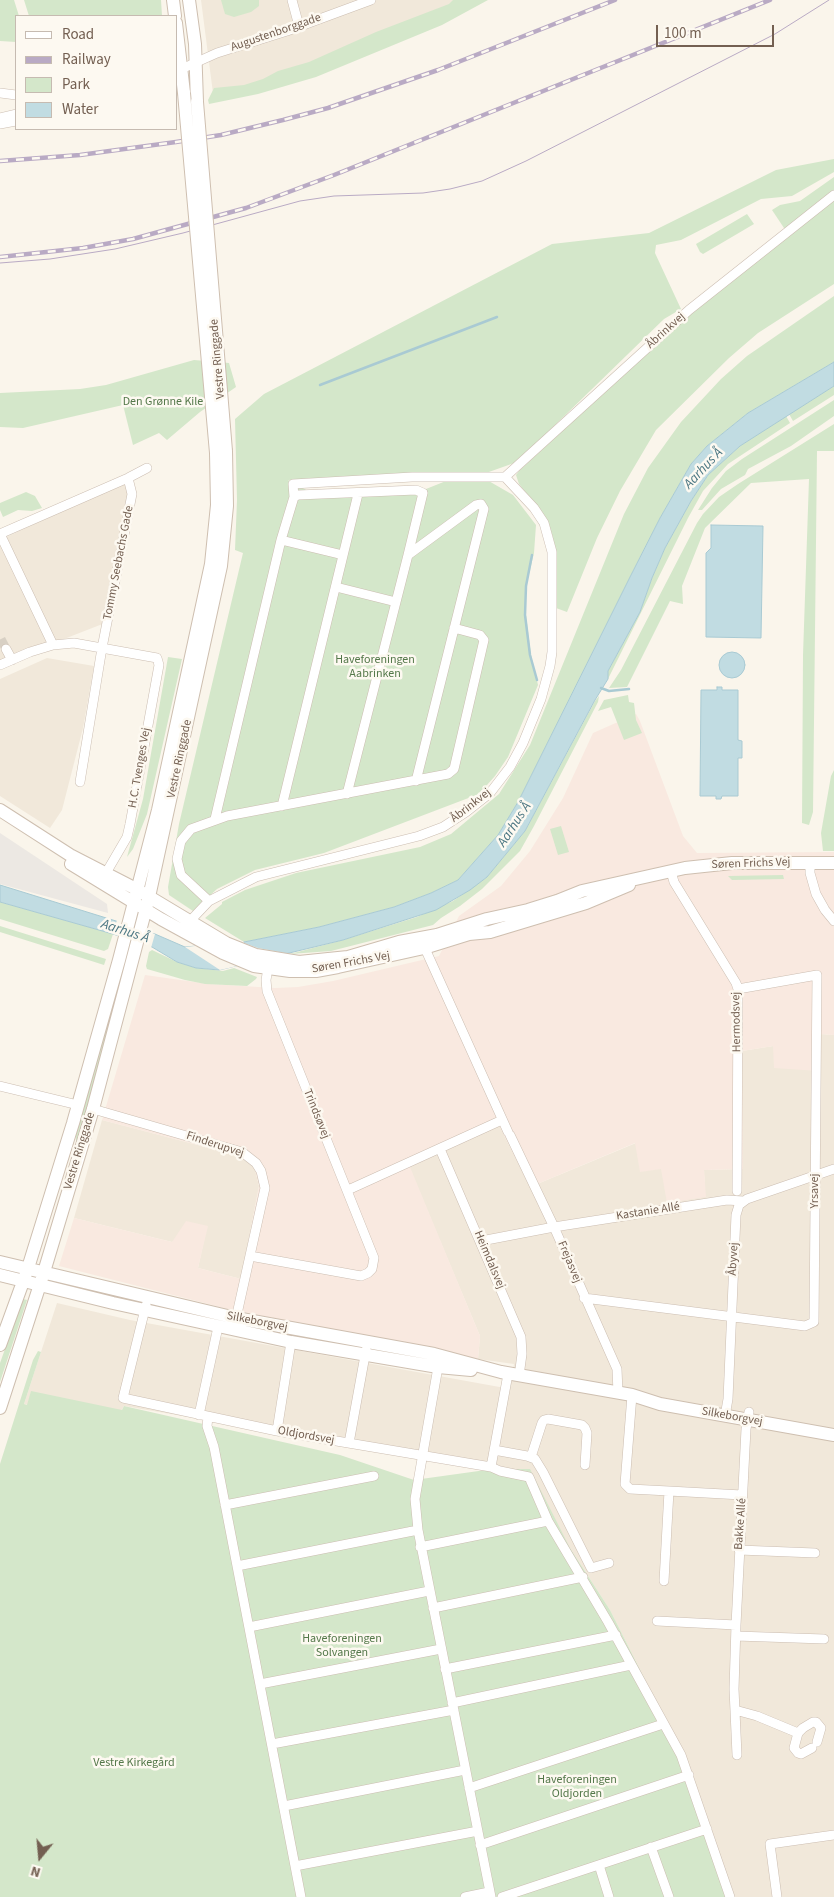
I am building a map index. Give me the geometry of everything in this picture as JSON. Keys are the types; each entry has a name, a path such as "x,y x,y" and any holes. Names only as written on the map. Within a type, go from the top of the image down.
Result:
{"street":[{"path":"173,0 175,15"},
{"path":"189,0 196,62 190,92"},
{"path":"292,0 299,26"},
{"name":"Augustenborggade","path":"179,67 371,0"},
{"path":"178,52 179,67 190,92"},
{"name":"Vestre Ringgade","path":"0,1408 40,1285 93,1109 142,929 221,566 227,506 190,92"},
{"path":"0,118 15,114"},
{"path":"0,124 15,121"},
{"name":"Åbrinkvej","path":"190,921 209,901 256,877 443,828 490,793 510,767 523,743 541,699 552,652 552,552 544,523 534,508 505,477 689,310 834,195"},
{"name":"Vestre Ringgade","path":"0,1345 24,1281 78,1105 125,938 165,778 207,583 217,505 221,452"},
{"path":"53,645 0,534 147,468"},
{"path":"215,819 281,540 294,497 293,484 412,477 505,477"},
{"name":"Tommy Seebachs Gade","path":"80,782 102,648 132,494 128,478"},
{"path":"294,497 416,490 423,493 347,794"},
{"path":"282,806 358,494"},
{"path":"408,555 476,505 482,504 454,628 416,780"},
{"path":"281,540 344,555"},
{"path":"336,587 396,602"},
{"path":"209,901 181,874 177,859 181,841 191,829 215,819 448,774 454,769 484,640 480,634 454,628"},
{"path":"0,665 53,645 74,643 102,648"},
{"name":"H.C. Tvenges Vej","path":"102,648 157,658 159,665 127,837 106,873"},
{"path":"6,649 12,660"},
{"name":"Søren Frichs Vej","path":"0,810 70,855 106,873 208,945 248,964 327,960 355,955 399,942 423,943 487,919 528,910 582,891 699,866 732,863 834,863"},
{"name":"Søren Frichs Vej","path":"0,818 135,895"},
{"path":"810,863 810,873 816,894 834,921"},
{"name":"Hermodsvej","path":"671,871 674,882 738,989 737,1191"},
{"name":"Søren Frichs Vej","path":"148,904 190,921 226,943 269,963"},
{"name":"Frejasvej","path":"423,943 502,1120 554,1227 617,1369 618,1393"},
{"name":"Trindsøvej","path":"250,1256 361,1276 372,1269 374,1258 266,992 269,963"},
{"name":"Yrsavej","path":"731,1317 805,1326 814,1322 816,975 738,989"},
{"path":"0,1086 78,1105"},
{"name":"Finderupvej","path":"93,1109 242,1152 250,1157 261,1171 264,1188 235,1324"},
{"path":"348,1190 502,1120"},
{"name":"Heimdalsvej","path":"440,1149 521,1337 522,1354 509,1374"},
{"path":"742,1201 834,1169"},
{"name":"Kastanie Allé","path":"481,1241 554,1227 727,1200 742,1201"},
{"name":"Åbyvej","path":"726,1412 736,1215 742,1201"},
{"name":"Silkeborgvej","path":"0,1262 44,1272 218,1327 235,1324 291,1342 438,1367 509,1374 632,1395 656,1395 726,1412 834,1434"},
{"name":"Silkeborgvej","path":"0,1275 40,1285 146,1304 235,1324 367,1342 434,1354 509,1374"},
{"path":"584,1298 731,1317"},
{"name":"Oldjordsvej","path":"146,1304 123,1398 277,1430 491,1466 500,1471 529,1478 548,1521 616,1635 681,1755 730,1897"},
{"name":"Silkeborgvej","path":"199,1415 218,1327"},
{"name":"Silkeborgvej","path":"277,1430 291,1342"},
{"path":"349,1443 367,1342"},
{"path":"438,1367 415,1499 420,1547 490,1895 466,1897"},
{"path":"491,1466 509,1374"},
{"path":"632,1395 625,1484 630,1489 742,1496"},
{"name":"Silkeborgvej","path":"748,1416 834,1427"},
{"name":"Bakke Allé","path":"737,1755 735,1710 736,1625 748,1416"},
{"path":"208,1417 207,1426 214,1447 301,1897"},
{"path":"531,1457 542,1423 548,1419 584,1426 586,1433 586,1465"},
{"path":"494,1450 531,1457 537,1462 591,1568 609,1563"},
{"path":"225,1504 374,1476"},
{"path":"664,1581 669,1491"},
{"path":"420,1547 548,1521"},
{"path":"237,1566 418,1530"},
{"path":"739,1550 815,1553"},
{"path":"433,1608 583,1577"},
{"path":"249,1626 429,1591"},
{"path":"657,1621 736,1625"},
{"path":"445,1669 616,1635"},
{"path":"736,1636 824,1639"},
{"path":"260,1684 441,1650"},
{"path":"272,1744 453,1707 631,1665"},
{"path":"735,1710 757,1716 798,1733"},
{"path":"816,1722 821,1728 815,1745 805,1754 795,1751 794,1744 798,1733 809,1724 816,1722"},
{"path":"469,1788 663,1724"},
{"path":"284,1806 465,1770"},
{"path":"480,1845 689,1775"},
{"path":"502,1897 707,1829"},
{"path":"296,1866 478,1831"},
{"path":"777,1897 770,1844 834,1835"},
{"path":"651,1847 669,1897"},
{"path":"598,1865 609,1897"}],"shaded area":[{"path":"201,0 480,0 214,101"},
{"path":"127,481 129,495 105,623 0,664 0,540"},
{"path":"47,658 94,666 83,728 62,810 50,828 0,796 0,679"},
{"path":"636,714 683,836 697,853 834,852 834,1035 820,1034 819,1071 774,1068 773,1046 742,1051 743,1169 704,1170 706,1197 667,1203 661,1169 640,1172 635,1143 530,1187 499,1125 410,1167 480,1336 478,1359 228,1309 59,1266 74,1218 172,1242 186,1221 208,1226 198,1268 241,1279 259,1186 254,1166 240,1156 102,1120 145,975 209,984 275,988 298,987 333,981 439,956 459,916 501,886 530,851 563,798 593,733"},
{"path":"0,833 107,904 108,913 0,884"},
{"path":"820,1034 834,1035 834,1897 735,1897 683,1755 610,1610 570,1548 493,1469 124,1406 112,1426 24,1404 57,1303 130,1320 509,1390 514,1364 478,1359 480,1336 409,1167 499,1125 530,1187 636,1143 661,1169 705,1197 704,1170 743,1169 742,1051 773,1046"},
{"path":"102,1120 240,1156 254,1166 259,1186 241,1279 198,1268 207,1226 172,1242 74,1218"}],"green space":[{"path":"0,0 14,0 19,15 15,15 15,42 0,41"},
{"path":"24,0 161,0 162,15 29,15"},
{"path":"221,0 259,0 259,6 251,12 234,17 225,14"},
{"path":"453,0 488,0 442,25 316,77 258,94 209,104 208,100 214,88 244,85 263,79 278,71 309,62 376,32 449,4"},
{"name":"Haveforeningen Aabrinken","path":"834,159 834,172 792,196 761,199 681,240 656,245 655,253 681,309 664,319 517,462 486,473 288,480 310,492 426,489 451,479 487,480 513,495 536,525 534,553 526,587 526,615 531,655 538,685 508,757 479,794 324,853 255,870 217,889 193,911 169,895 168,887 179,824 243,553 235,550 237,500 235,419 264,394 552,244 649,233 776,170"},
{"path":"834,177 834,284 758,333 729,358 656,430 620,491 597,538 567,612 556,608 553,537 543,514 519,484 516,475 689,314 788,234 772,210 780,205 800,201"},
{"path":"747,214 754,224 703,254 700,252 696,244"},
{"path":"834,296 834,362 748,413 707,446 691,464 660,518 518,802 498,835 458,880 394,907 319,927 244,942 205,918 222,902 245,890 296,873 420,847 451,834 499,794 530,745 624,514 648,468 681,422 721,379 747,356"},
{"name":"Den Grønne Kile","path":"194,360 229,363 236,387 200,412 167,440 159,433 133,445 123,405 23,428 0,427 0,393 80,389 106,385"},
{"path":"834,386 834,395 793,421 789,414"},
{"path":"834,400 834,416 791,446 748,469 745,475 721,489 702,510 698,510 726,471"},
{"path":"786,416 790,423 728,464 703,491 608,679 608,671 640,612 665,548 708,475 740,446"},
{"path":"834,424 834,451 817,451 813,812 809,825 802,823 803,655 809,479 751,483 705,528 682,586 683,604 670,601 627,687 609,688 621,670 703,514 719,497"},
{"path":"26,492 35,496 42,508 32,511 18,510 3,517 0,503"},
{"path":"168,657 182,659 147,814 133,849 127,857 143,799"},
{"path":"628,695 629,702 634,703 636,720 642,733 624,740 611,707 598,711 604,700"},
{"path":"599,696 598,702 520,851 482,889 433,925 331,951 290,954 417,917 453,901 487,877 525,831"},
{"path":"834,770 834,851 823,851 821,833 831,776"},
{"path":"561,826 569,852 558,855 550,829"},
{"path":"783,875 784,879 732,880 728,876"},
{"path":"0,902 113,934 108,949 104,951 0,919"},
{"path":"0,926 106,959 104,965 0,932"},
{"path":"131,933 133,933 113,1018 76,1147 76,1132"},
{"path":"152,950 177,962 196,968 223,971 234,968 257,977 247,986 205,984 185,980 147,969 149,952"},
{"path":"23,1299 27,1300 0,1382 0,1363"},
{"path":"38,1351 41,1352 24,1404 27,1405 31,1391 122,1410 124,1406 340,1455 414,1480 493,1469 530,1469 570,1548 610,1610 683,1755 735,1897 0,1897 0,1464 33,1360"}],"water":[{"name":"Aarhus Å","path":"834,362 834,386 740,446 708,475 665,548 640,612 608,671 608,679 525,831 487,877 470,890 436,910 343,940 219,970 196,968 177,962 152,947 0,902 0,885 155,934 185,947 244,942 319,927 394,907 458,880 498,835 518,802 660,518 691,464 707,446 748,413"},
{"path":"711,525 763,526 761,638 706,637 706,553 711,548"},
{"path":"732,652 741,656 745,665 741,674 732,678 723,674 719,665 723,656"},
{"path":"717,687 722,687 722,690 738,690 738,740 742,741 742,758 738,758 738,796 722,796 721,799 716,799 716,796 700,796 701,690 717,690"}],"pier":[{"path":"117,920 155,934 151,948 113,934"},
{"path":"243,941 258,948 290,954 220,970 185,947"}],"waterway":[{"path":"320,385 497,317"},
{"path":"532,555 526,586 525,615 530,655 537,680"},
{"path":"601,688 609,691 629,689"}],"tunnel":[{"path":"1,639 6,649"}],"tram line":[{"path":"0,263 50,259 115,249 183,233 300,201 334,196 423,193 482,181 526,161 775,34 829,0"}],"railway":[{"path":"0,161 80,155 176,142 221,135 283,120 328,108 438,70 615,0"},
{"path":"0,257 83,248 133,239 246,208 334,175 770,0"}],"park label":[{"name":"Haveforeningen Solvangen","path":"342,1646"},
{"name":"Vestre Kirkegård","path":"134,1763"},
{"name":"Haveforeningen Oldjorden","path":"577,1787"}]}
